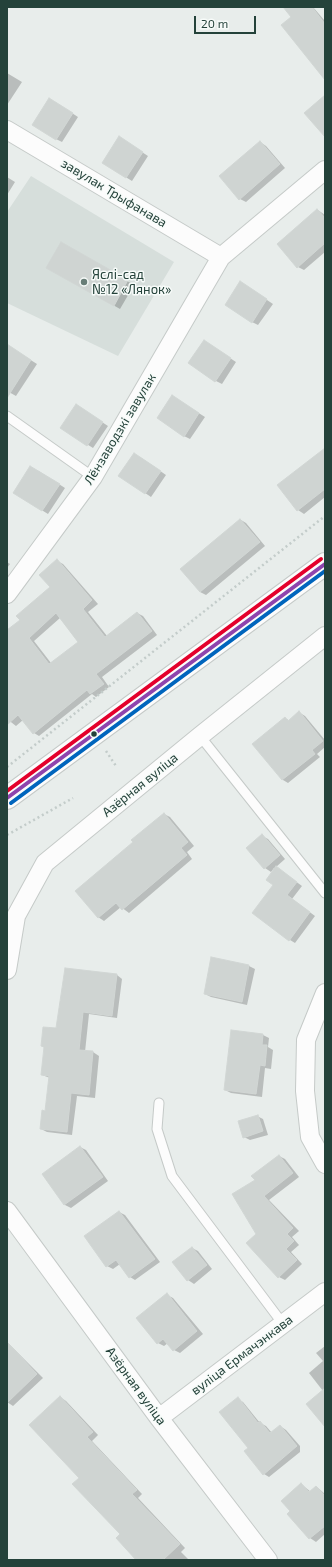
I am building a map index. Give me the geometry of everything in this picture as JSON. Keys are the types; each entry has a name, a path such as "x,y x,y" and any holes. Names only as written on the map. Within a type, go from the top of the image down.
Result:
{"street":[{"name":"завулак Трыфанава","path":"7,130 221,257"},
{"name":"Лёнзаводзкі завулак","path":"7,594 93,477 221,257 325,170"},
{"path":"7,798 325,564"},
{"name":"Азёрная вуліца","path":"7,970 16,916 45,863 325,636"},
{"path":"325,993 306,1040 305,1091 310,1137 325,1164"},
{"name":"Азёрная вуліца","path":"7,1211 159,1418 268,1560"},
{"name":"вуліца Ермачэнкава","path":"159,1418 325,1292"}],"lane":[{"path":"7,416 93,477"},
{"path":"200,736 325,893"},
{"path":"159,1103 157,1129 172,1176 282,1324"}],"path":[{"path":"7,767 325,516"},
{"path":"7,835 73,798"}],"shaded area":[{"name":"Яслі-сад №12 «Лянок»","path":"31,176 174,262 118,356 7,303 7,212"}],"building":[{"path":"283,7 312,7 325,24 325,80 281,25 291,17"},
{"path":"325,95 325,137 304,113"},
{"path":"49,98 73,113 56,140 32,125"},
{"path":"119,136 143,152 126,178 102,163"},
{"path":"260,141 280,164 239,200 219,176"},
{"path":"317,209 325,218 325,243 297,268 277,244"},
{"path":"61,242 128,280 114,306 46,268"},
{"path":"240,281 267,299 252,323 225,305"},
{"path":"204,340 231,358 215,382 188,363"},
{"path":"7,344 31,360 7,398"},
{"path":"172,395 199,413 184,437 157,418"},
{"path":"76,404 103,422 87,446 60,428"},
{"path":"325,448 325,489 297,511 277,485"},
{"path":"134,453 161,471 145,494 118,476"},
{"path":"30,466 60,484 42,511 13,493"},
{"path":"240,519 260,542 200,592 180,569"},
{"path":"57,559 92,600 83,609 105,637 137,612 152,631 96,674 104,684 90,694 87,690 33,734 18,715 7,725 7,630 20,620 16,616 50,587 39,575","holes":["56,613 78,642 49,664 29,638"]},
{"path":"299,711 323,741 312,750 315,754 282,780 252,744 285,717 288,721"},
{"path":"164,813 188,842 181,848 187,855 122,910 116,903 98,918 75,891 133,842 131,840"},
{"path":"262,834 280,855 264,869 246,848"},
{"path":"276,866 297,882 287,895 310,912 289,941 252,913 273,885 266,880"},
{"path":"211,957 249,965 242,1002 204,994"},
{"path":"65,968 117,974 112,1016 83,1012 79,1050 93,1051 89,1095 71,1093 67,1132 40,1129 42,1110 45,1111 49,1076 41,1075 44,1047 41,1046 43,1027 56,1028"},
{"path":"231,1030 263,1034 262,1045 267,1045 265,1066 260,1065 256,1094 224,1090"},
{"path":"258,1115 263,1131 243,1138 238,1121"},
{"path":"80,1146 103,1177 64,1205 42,1174"},
{"path":"279,1155 293,1173 264,1196 293,1228 287,1234 294,1241 286,1249 297,1260 278,1278 246,1243 256,1234 232,1194 255,1180 251,1176"},
{"path":"119,1211 155,1259 129,1278 116,1260 106,1267 84,1236"},
{"path":"192,1247 207,1265 187,1281 172,1262"},
{"path":"167,1293 197,1331 173,1351 163,1339 157,1344 136,1318"},
{"path":"7,1342 37,1374 7,1403"},
{"path":"325,1388 325,1427 306,1404"},
{"path":"60,1396 93,1432 87,1437 137,1490 132,1494 180,1544 163,1560 136,1560 116,1538 120,1534 72,1484 79,1478 29,1425"},
{"path":"238,1397 258,1423 260,1421 270,1433 280,1425 297,1446 263,1475 244,1451 248,1448 219,1412"},
{"path":"301,1483 309,1492 316,1486 325,1496 325,1526 309,1539 287,1514 290,1511 281,1501"}],"transit line":[{"path":"7,791 321,559"},
{"path":"7,798 325,564"},
{"path":"11,803 325,571"}],"place":[{"name":"Яслі-сад №12 «Лянок»","path":"84,282"}]}
